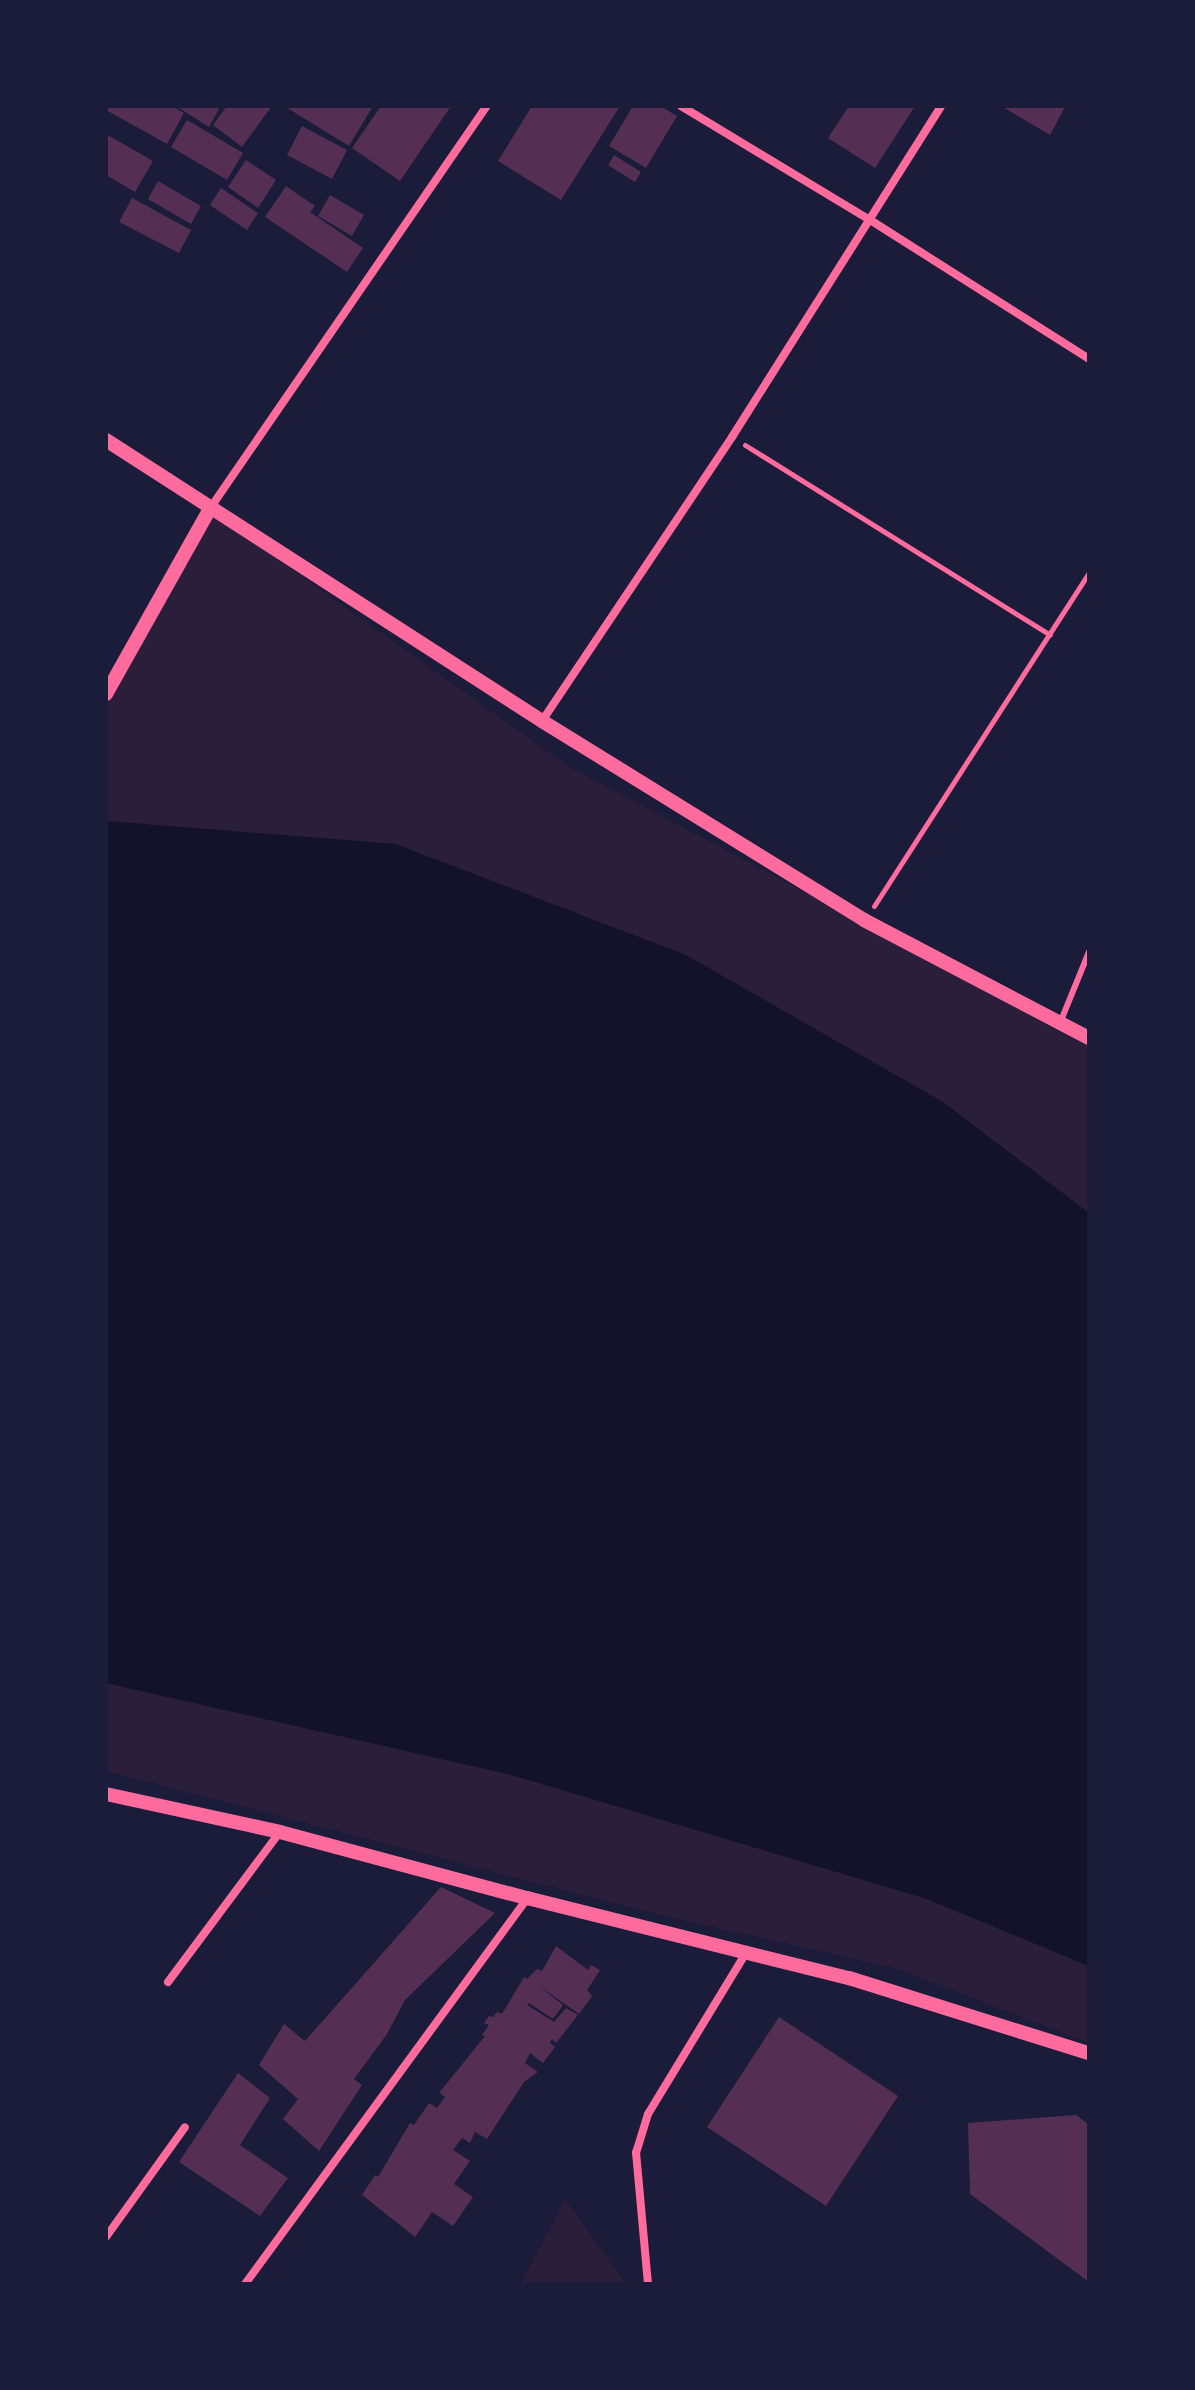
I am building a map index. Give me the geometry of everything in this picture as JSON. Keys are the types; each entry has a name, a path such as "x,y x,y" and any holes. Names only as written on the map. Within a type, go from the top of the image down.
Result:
{"street":[{"path":"106,694 211,507 487,106"},
{"path":"681,106 867,218 1089,359"},
{"path":"542,721 732,437 867,218 941,106"},
{"path":"106,440 542,721 864,920 1089,1038"},
{"path":"106,1794 280,1832 527,1898 849,1978 1089,2053"},
{"path":"168,1982 280,1832"},
{"path":"245,2284 527,1898"},
{"path":"648,2284 636,2153 648,2114 746,1953"},
{"path":"106,2237 185,2127"}],"lane":[{"path":"1060,1023 1089,952"}],"path":[{"path":"732,437 1050,635"},
{"path":"864,920 1089,572"}],"shaded area":[{"path":"213,513 568,766 1089,1043 1089,1263 579,914 395,844 106,821 106,702"},
{"path":"106,821 395,844 686,955 943,1102 1089,1213 1089,1966 927,1899 512,1775 106,1683"},
{"path":"106,1683 512,1775 927,1899 1089,1966 1089,2043 898,1969 656,1914 106,1771"},
{"path":"565,2199 626,2284 521,2284"}],"building":[{"path":"106,106 172,106 184,113 167,144 106,110"},
{"path":"176,106 214,106 219,109 209,127"},
{"path":"227,106 272,106 242,147 213,125"},
{"path":"284,106 373,106 349,146"},
{"path":"381,106 451,106 400,181 352,148"},
{"path":"532,106 620,106 561,200 498,161"},
{"path":"633,106 660,106 677,116 646,168 609,146"},
{"path":"849,106 915,106 875,168 828,138"},
{"path":"1001,106 1064,106 1065,107 1050,135"},
{"path":"187,120 243,153 227,180 171,147"},
{"path":"302,126 347,150 332,179 287,155"},
{"path":"106,134 153,161 135,192 106,175"},
{"path":"614,155 641,172 635,182 608,165"},
{"path":"246,160 276,180 258,208 228,187"},
{"path":"158,181 201,206 191,224 148,199"},
{"path":"286,186 315,206 310,212 363,248 347,272 265,217"},
{"path":"221,188 258,213 247,230 210,205"},
{"path":"330,195 364,215 352,236 318,216"},
{"path":"132,198 191,230 179,253 119,222"},
{"path":"441,1887 495,1913 405,2000 387,2034 354,2079 362,2085 319,2151 283,2119 298,2099 259,2065 284,2024 305,2041"},
{"path":"556,1946 588,1970 591,1965 600,1970 587,1990 592,1996 579,2014 538,1985 563,2005 553,2019 529,2003 527,2005 554,2022 566,2008 578,2015 556,2043 552,2039 550,2043 555,2047 543,2063 530,2053 525,2063 538,2072 524,2082 487,2139 475,2132 470,2143 462,2138 453,2150 470,2161 454,2184 473,2197 453,2226 432,2212 415,2237 362,2195 375,2175 378,2177 410,2123 414,2125 429,2103 437,2108 445,2097 439,2093 485,2036 482,2035 489,2025 484,2023 489,2016 493,2017 497,2012 502,2014 524,1977 527,1979 537,1969 542,1971"},
{"path":"779,2017 898,2096 826,2206 707,2127"},
{"path":"238,2073 270,2098 240,2145 288,2178 260,2216 179,2162"},
{"path":"1076,2115 1089,2125 1089,2282 970,2194 968,2123"}]}
